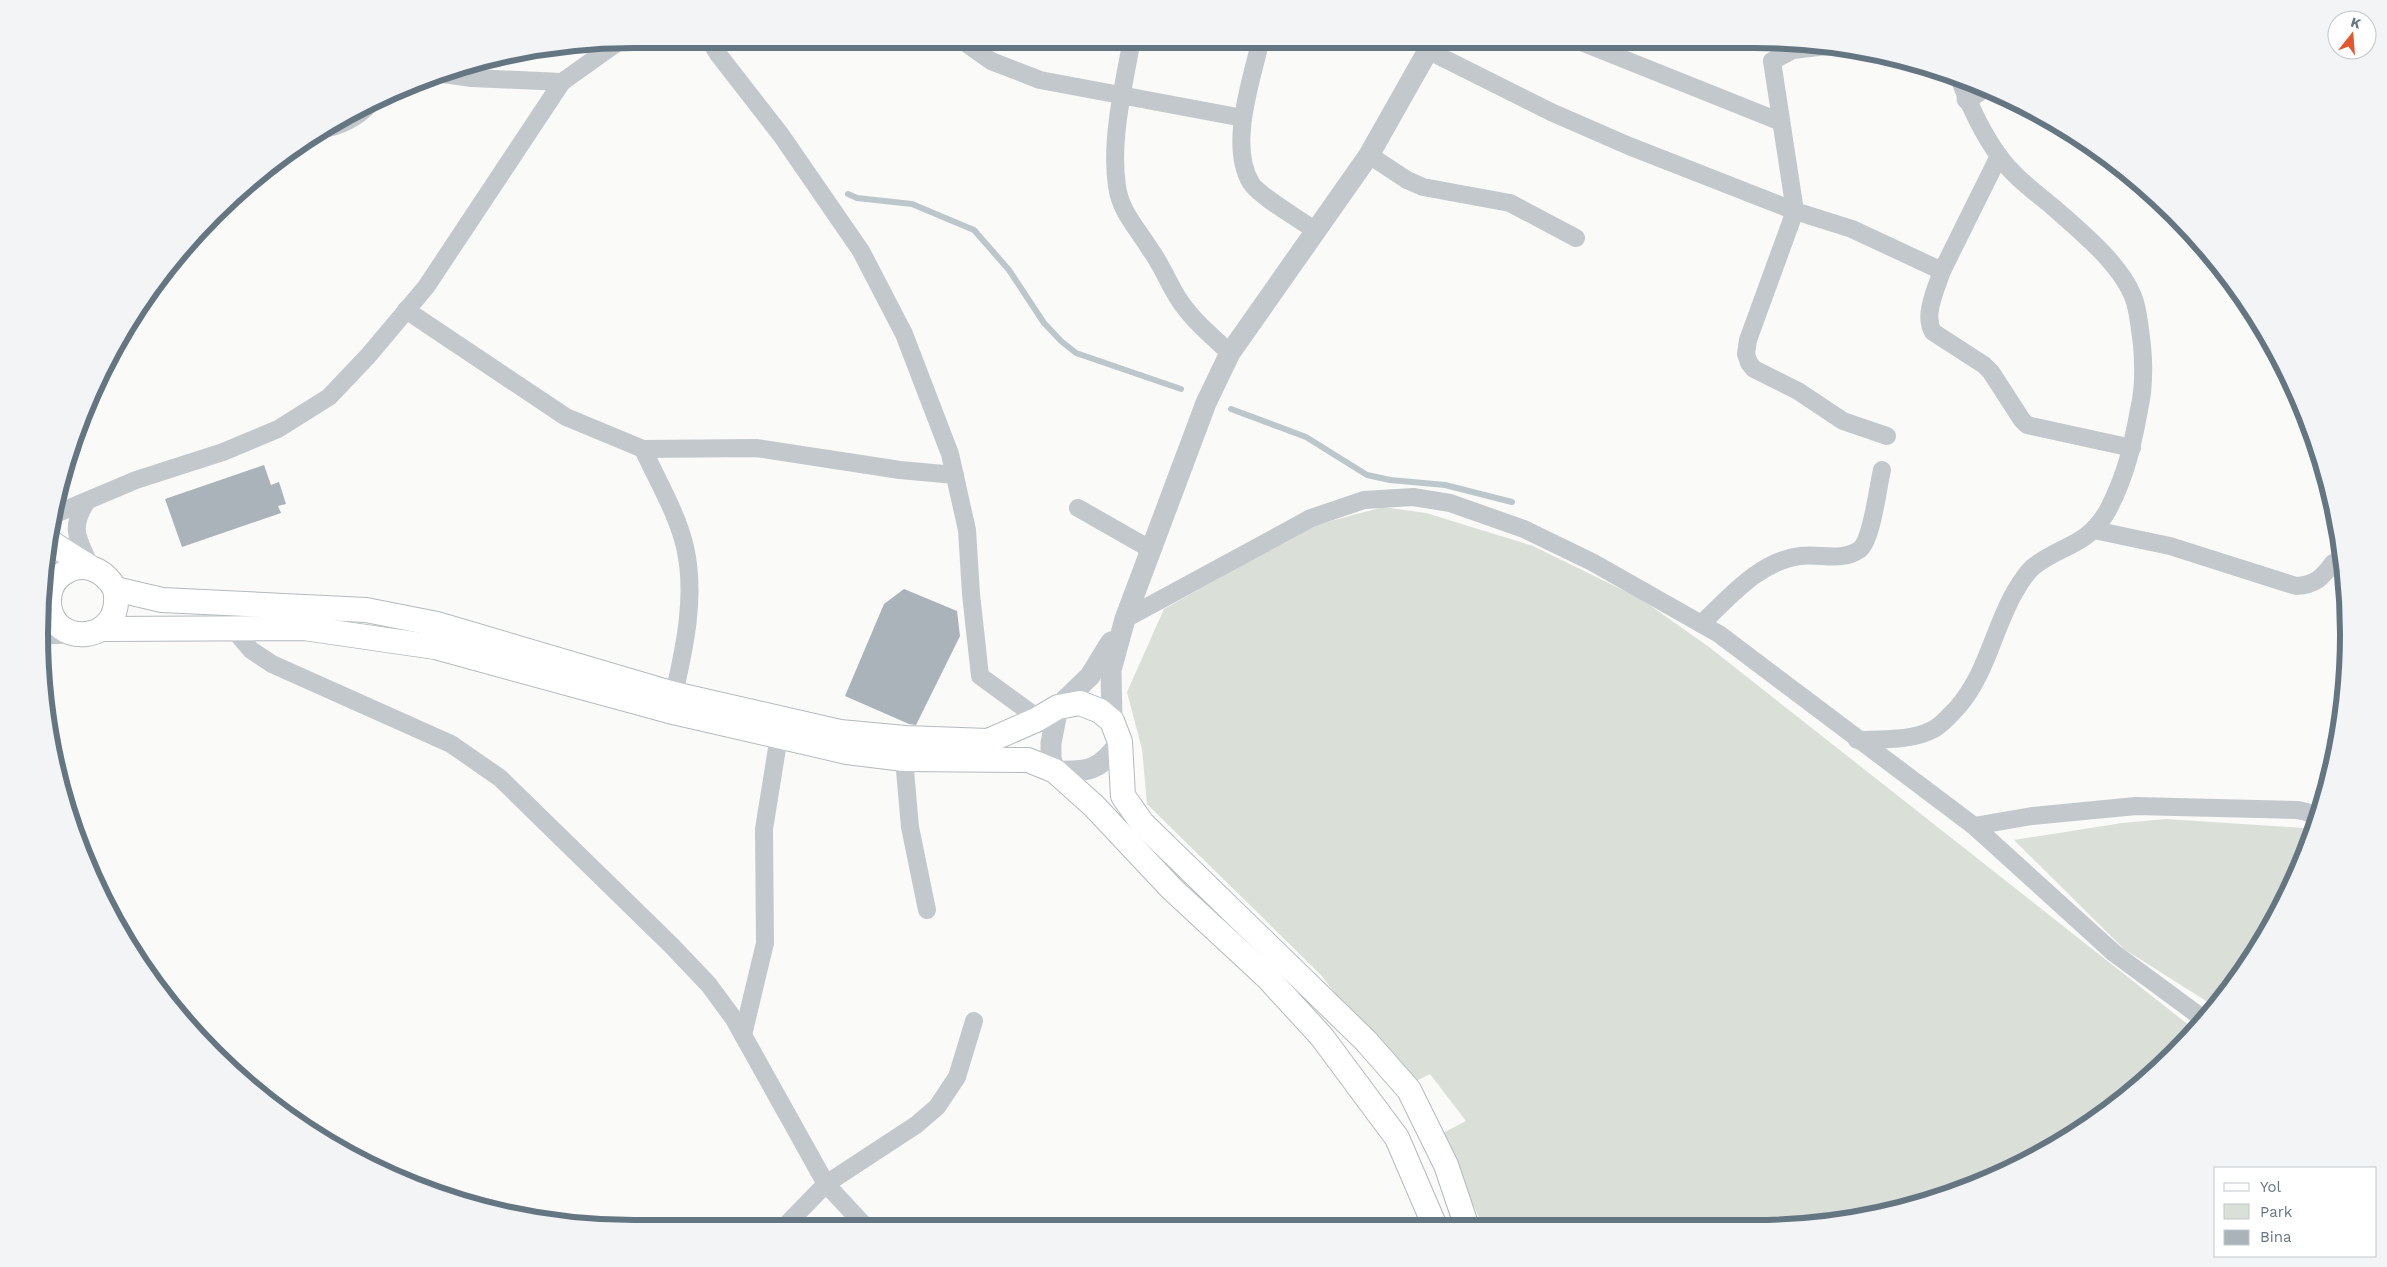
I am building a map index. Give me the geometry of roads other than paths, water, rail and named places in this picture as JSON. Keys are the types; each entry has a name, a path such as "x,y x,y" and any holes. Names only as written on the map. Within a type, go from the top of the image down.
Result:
{"main road":[{"path":"49,607 53,618 61,627 70,633 82,635 93,634 103,629 111,621 116,611 115,589 110,580 102,572 91,568 55,545"},
{"path":"50,587 60,576 69,570 80,567 91,568"},
{"path":"115,589 162,600 366,610 437,624 674,694 840,732 905,738 988,741 1050,718 1080,703 1100,711 1116,732 1123,796 1142,823 1366,1041 1409,1090 1446,1164 1465,1220"},
{"path":"103,629 234,630 304,628 435,647 669,712 847,752 904,760 1028,760 1055,771 1094,806 1172,889 1268,978 1322,1037 1397,1138 1432,1220"}],"street":[{"path":"714,48 781,135 861,251 904,334 950,454 955,474 967,530 971,594 980,676 1050,718"},
{"path":"972,48 990,61 1014,72 1040,80 1243,118"},
{"path":"1130,48 1122,96 1115,170 1121,205 1152,250 1179,300 1203,328 1230,353"},
{"path":"1259,48 1243,118 1242,150 1252,183 1257,190 1316,231"},
{"path":"1429,48 1369,155 1230,353 1206,403 1124,619 1111,670 1116,732 1108,759 1083,772 1055,771 1051,758 1050,718 1090,676 1124,619 1311,518 1364,500 1413,497 1450,503 1524,529 1592,562 1719,634 1857,740 1974,826 2114,953 2198,1015"},
{"path":"1436,48 1551,112 1630,146 1795,211 1852,229 1942,271"},
{"path":"1596,48 1781,122"},
{"path":"60,513 136,480 223,452 278,430 329,397 368,356 426,287 562,82 609,49"},
{"path":"1789,49 1772,61 1795,211 1748,340 1746,354 1749,363 1754,369 1798,391 1843,420 1887,436"},
{"path":"455,76 562,82"},
{"path":"1857,740 1915,735 1934,729 1948,718 1969,694 1982,671 2010,601 2022,579 2033,567 2086,538 2094,530 2121,483 2132,448 2143,392 2143,359 2135,300 2122,277 2081,232 2017,176 1999,156 1975,93"},
{"path":"1369,155 1407,180 1423,187 1510,203 1576,238"},
{"path":"1999,156 1942,271 1930,310 1929,321 1933,332 1984,365 1991,372 2027,425 2132,448"},
{"path":"406,310 566,417 643,449 756,448 900,470 955,474"},
{"path":"643,449 676,519 685,546 689,570 688,615 684,648 674,694"},
{"path":"1701,624 1739,588 1762,570 1780,561 1800,556 1845,555 1860,549 1865,542 1871,523 1882,470"},
{"path":"87,501 79,514 75,530 91,568"},
{"path":"1078,508 1150,550"},
{"path":"2094,530 2170,546 2296,586 2310,585 2316,582 2322,578 2333,563"},
{"path":"234,630 250,650 272,664 451,744 500,778 703,979 734,1019 826,1184 859,1220"},
{"path":"48,634 70,633"},
{"path":"743,1035 765,943 764,830 779,736"},
{"path":"904,760 910,827 926,910"},
{"path":"1974,826 2032,816 2136,806 2298,810 2311,813"},
{"path":"791,1220 826,1184 916,1125 938,1107 957,1077 974,1021"}],"waterway":[{"path":"848,194 857,198 912,204 974,230 1009,270 1044,323 1061,341 1076,353 1181,389"},
{"path":"1231,409 1306,437 1367,475 1390,480 1445,485 1512,502"}]}
